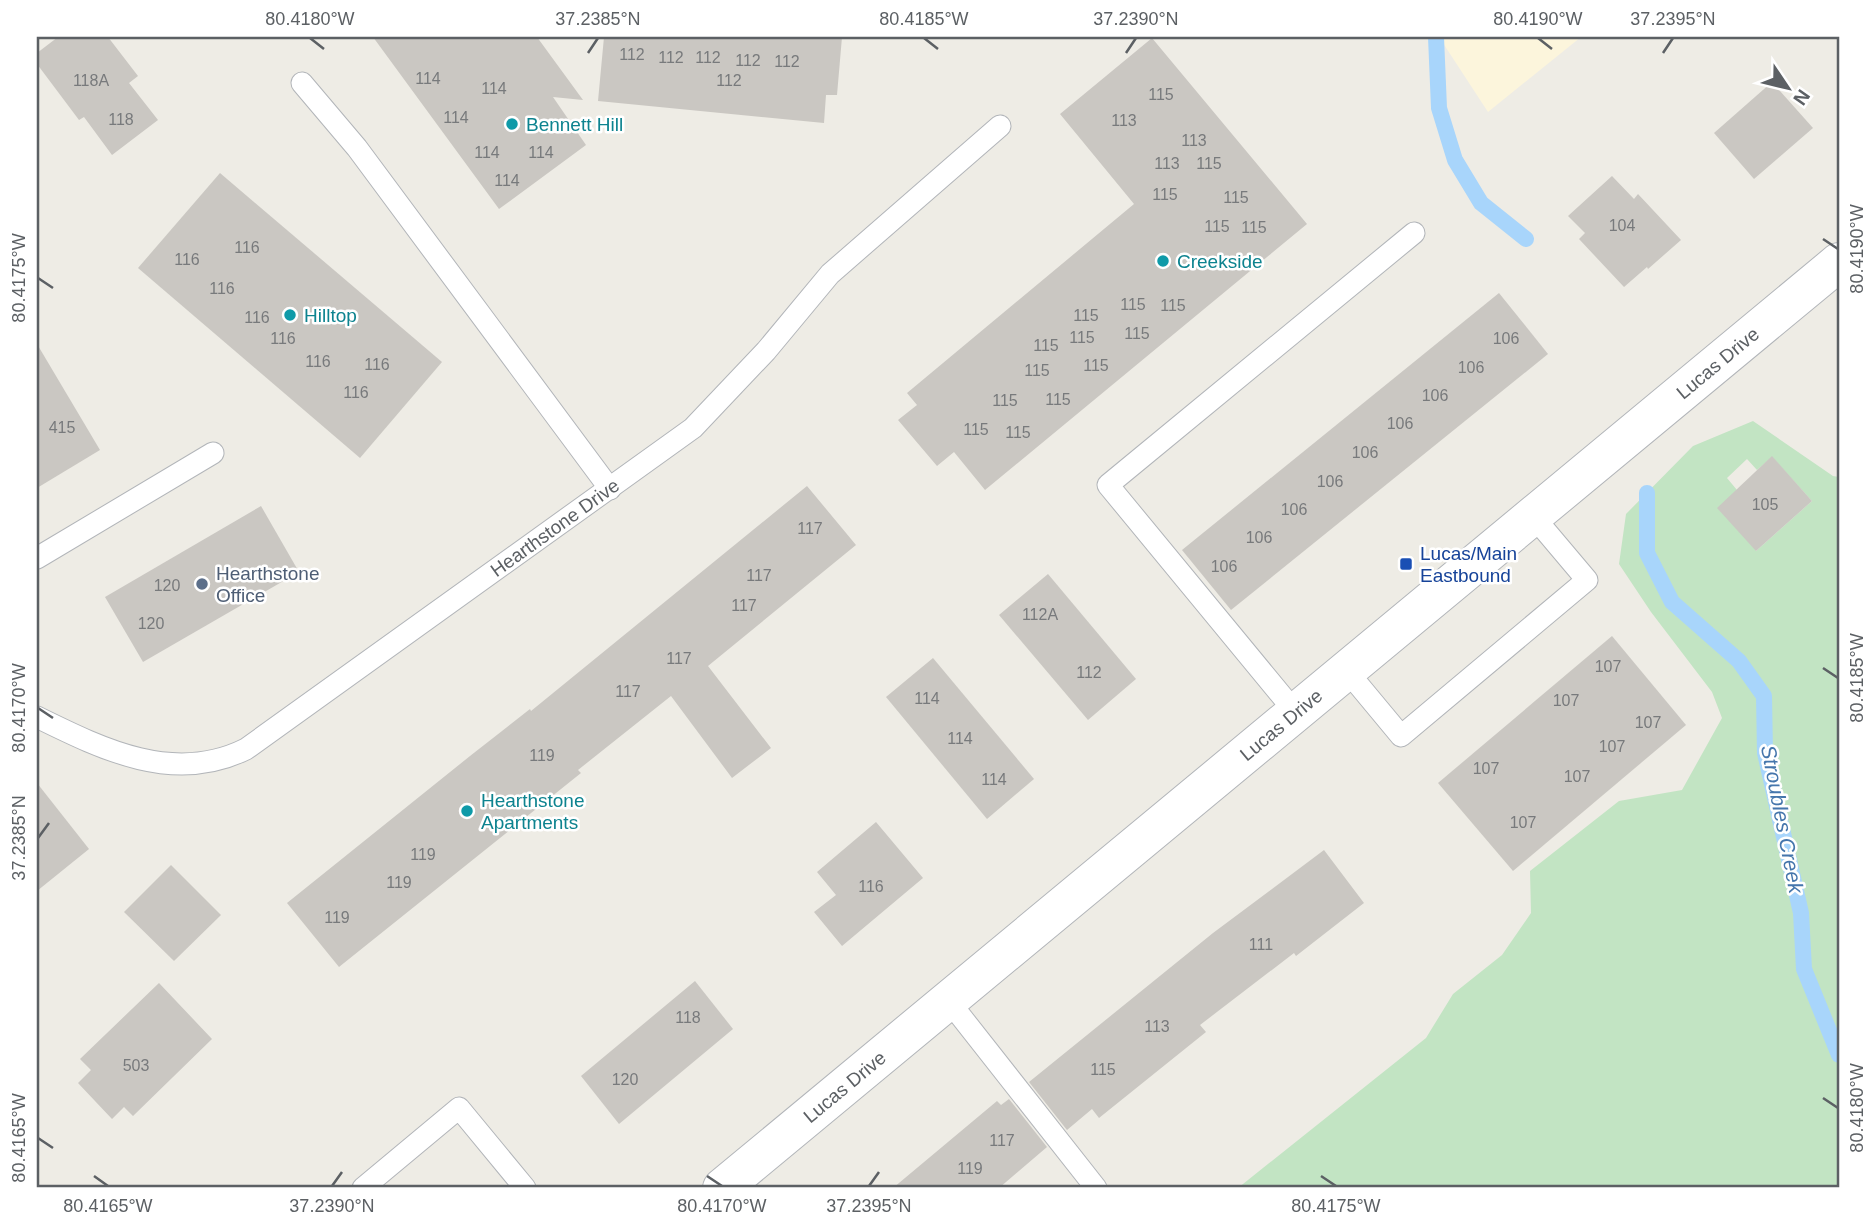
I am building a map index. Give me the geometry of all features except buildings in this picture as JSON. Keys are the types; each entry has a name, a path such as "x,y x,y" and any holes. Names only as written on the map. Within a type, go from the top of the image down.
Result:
{"street":[{"name":"Lucas Drive","path":"722,1188 1839,262"}],"lane":[{"path":"302,83 357,148 610,489"},
{"name":"Hearthstone Drive","path":"37,717 78,737 143,761 193,766 231,757 246,749 693,428 766,351 830,274 1000,126"},
{"path":"1296,713 1108,485 1414,233"},
{"path":"37,558 213,453"},
{"path":"1347,671 1401,736 1587,580 1533,516"},
{"path":"948,1000 1096,1188"},
{"path":"363,1188 459,1108 526,1188"}],"shaded area":[{"path":"1439,37 1581,37 1488,112"}],"green space":[{"path":"1753,421 1833,476 1839,477 1839,1188 1238,1188 1426,1038 1453,994 1502,955 1531,913 1530,871 1619,801 1682,790 1722,718 1712,692 1651,612 1619,564 1626,514 1693,446","holes":["1772,457 1812,501 1756,551 1737,490 1727,478 1747,459 1757,470"]}],"waterway":[{"name":"Stroubles Creek","path":"1436,37 1439,108 1455,160 1481,203 1526,239"},
{"name":"Stroubles Creek","path":"1647,493 1647,553 1672,602 1739,661 1764,696 1765,753 1801,913 1804,969 1839,1055"}],"place":[{"name":"Bennett Hill","path":"512,124"},
{"name":"Creekside","path":"1163,261"},
{"name":"Hilltop","path":"290,315"},
{"name":"Lucas/Main Eastbound","path":"1406,564"},
{"name":"Hearthstone Office","path":"202,584"},
{"name":"Hearthstone Apartments","path":"467,811"}]}
